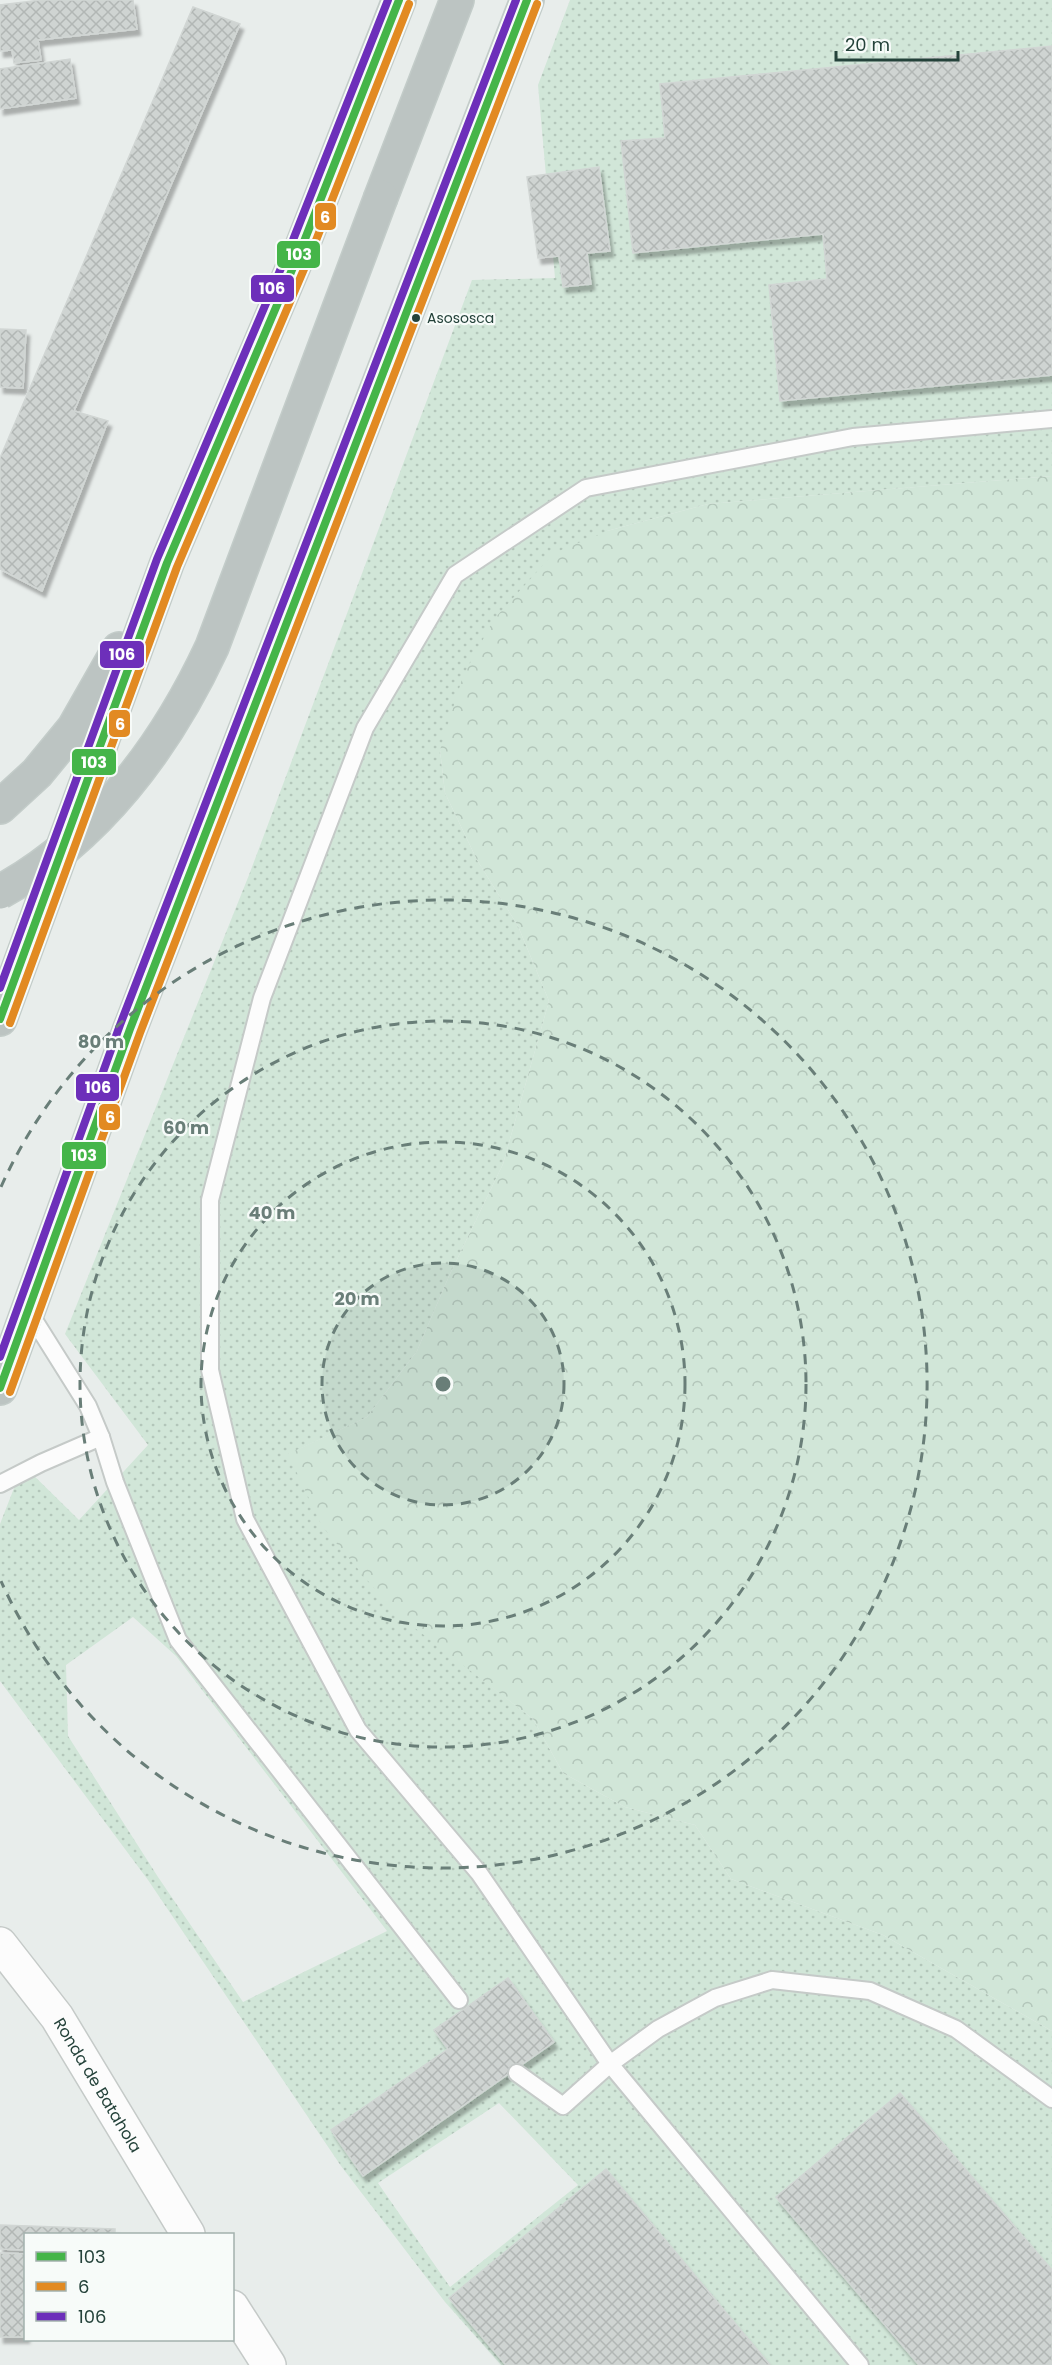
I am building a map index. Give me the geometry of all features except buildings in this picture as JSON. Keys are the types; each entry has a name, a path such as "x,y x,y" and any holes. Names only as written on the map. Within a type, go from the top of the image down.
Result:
{"highway":[{"path":"0,1019 167,563 303,244 399,0"},
{"path":"0,892 50,859 101,813 144,764 195,684 212,647 457,0"},
{"path":"0,1388 134,1018 527,0"},
{"path":"0,807 37,773 74,728 167,563"}],"street":[{"name":"Ronda de Batahola","path":"0,1944 57,2017 187,2233"},
{"path":"234,2310 269,2365"}],"lane":[{"path":"861,2365 610,2064 479,1873 358,1730 245,1519 210,1370 210,1200 259,1009 365,728 455,575 586,488 854,437 1052,419"},
{"path":"28,1312 88,1406 101,1437 115,1482 178,1640 459,2000"},
{"path":"0,1484 101,1437"},
{"path":"517,2073 563,2106 610,2064 658,2029 715,1998 772,1980 870,1990 956,2029 1052,2099"}],"green space":[{"path":"570,0 1052,0 1052,46 660,84 665,138 622,142 633,253 823,234 827,279 769,285 780,401 1052,375 1052,476 708,504 607,531 440,750 445,793 477,860 518,926 549,1001 503,1164 449,1276 417,1351 367,1417 289,1454 469,1669 533,1719 563,1773 625,1807 695,1825 731,1879 883,1935 1052,2031 1052,2270 900,2093 776,2198 919,2365 770,2365 606,2169 449,2298 506,2365 501,2365 445,2302 341,2166 148,1880 0,1681 0,1524 23,1465 79,1520 148,1445 65,1334 249,875 472,280 555,278 538,85","holes":["133,1617 176,1656 387,1931 243,2002 158,1877 68,1736 66,1665","508,1978 554,2042 363,2175 332,2130 448,2049 435,2029","499,2103 578,2185 450,2287 378,2183"]},
{"path":"1052,476 1052,2031 883,1935 731,1879 695,1825 625,1807 563,1773 533,1719 394,1612 322,1526 288,1454 367,1417 417,1351 449,1276 503,1164 549,1001 518,926 477,860 445,793 440,750 463,676 494,619 554,553 607,531 708,504"}],"transit line":[{"name":"106","path":"0,988 157,559 293,240 388,0"},
{"name":"103","path":"0,1019 167,563 303,244 399,0"},
{"name":"106","path":"0,1357 120,1025 516,0"},
{"name":"103","path":"0,1388 130,1029 527,0"},
{"name":"6","path":"10,1023 177,567 313,248 409,4"},
{"name":"6","path":"10,1392 140,1033 537,4"}],"place":[{"name":"Asososca","path":"416,318"}]}
